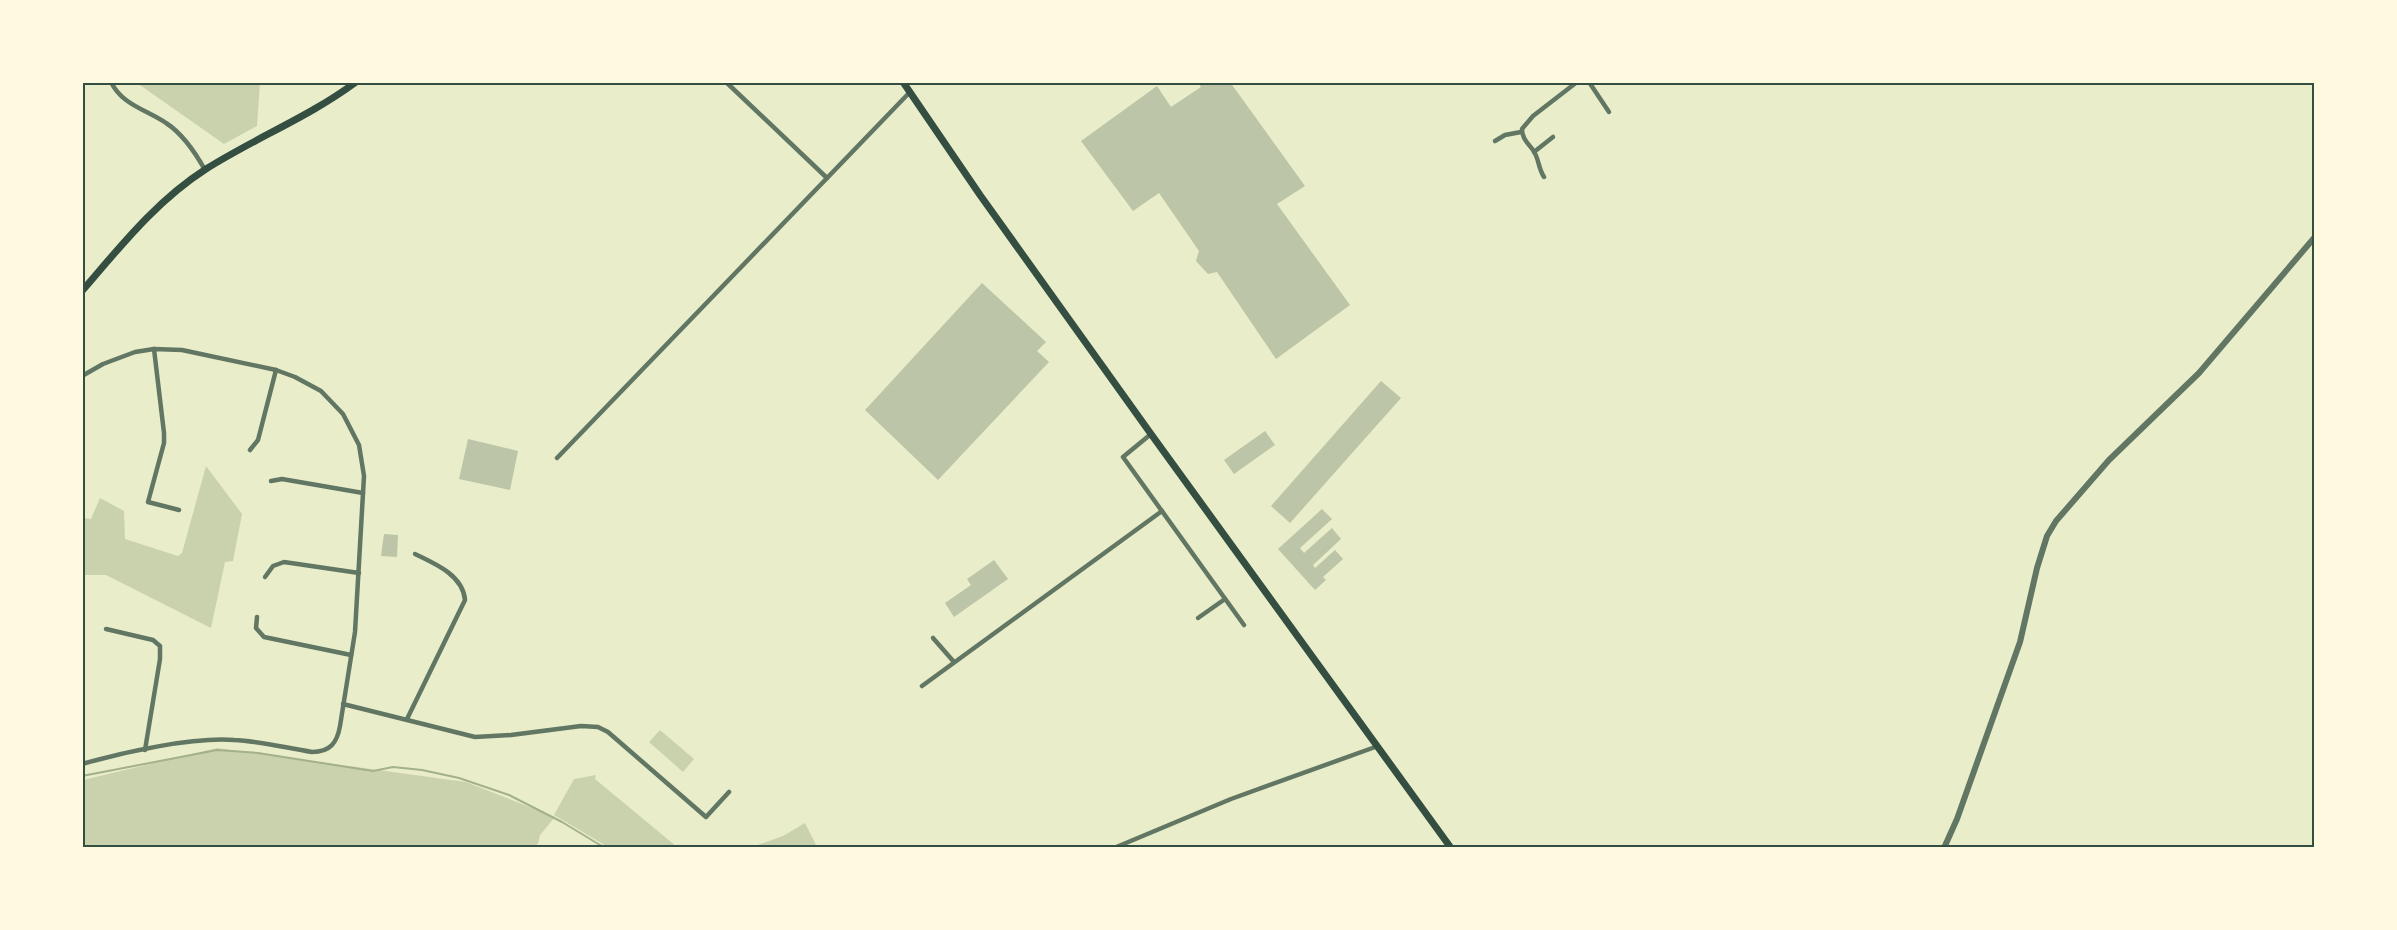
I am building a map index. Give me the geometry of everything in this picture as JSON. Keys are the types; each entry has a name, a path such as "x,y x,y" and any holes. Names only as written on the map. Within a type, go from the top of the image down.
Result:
{"main road":[{"path":"82,291 154,210 205,170 318,108 356,82"},
{"path":"903,82 1151,434 1451,848"}],"street":[{"path":"111,82 117,93 128,102 176,131 192,149 205,170"},
{"path":"726,82 827,178"},
{"path":"1544,177 1537,167 1534,152 1521,132 1523,126 1577,82"},
{"path":"1589,83 1609,112"},
{"path":"557,458 909,93"},
{"path":"1495,141 1505,135 1521,132"},
{"path":"1534,152 1554,137"},
{"path":"1944,848 1957,819 2016,652 2047,536 2056,521 2109,460 2199,373 2314,238"},
{"path":"154,349 164,443 148,502 179,510"},
{"path":"82,376 117,358 154,349 182,350 276,370 310,383 343,414 351,427 362,456 363,493 359,573 351,655 337,739 330,747 312,752 233,740 194,742 82,764"},
{"path":"250,450 258,440 276,370"},
{"path":"82,412 82,438"},
{"path":"1151,434 1123,457 1244,625"},
{"path":"271,481 282,479 363,493"},
{"path":"922,686 1162,511"},
{"path":"407,720 465,600 462,589 446,570 415,554"},
{"path":"265,577 273,566 284,562 359,573"},
{"path":"1198,618 1225,599"},
{"path":"257,617 257,630 264,637 351,655"},
{"path":"106,629 153,640 160,646 160,659 145,750"},
{"path":"933,638 954,662"},
{"path":"343,704 476,737 581,726 598,727 608,732 706,817 729,792"},
{"path":"1114,848 1231,799 1378,746"}],"green space":[{"path":"137,83 260,83 257,126 224,144"},
{"path":"206,466 242,514 233,561 225,562 211,628 106,575 83,575 83,518 91,519 100,498 124,511 125,539 178,556 182,553"},
{"path":"660,730 694,759 683,772 649,742"},
{"path":"217,748 466,782 555,817 540,835 538,844 531,847 83,847 83,780"},
{"path":"596,775 595,779 677,847 608,847 554,815 574,779"},
{"path":"805,823 817,847 752,847 783,836"}],"building":[{"path":"1197,82 1230,82 1305,186 1277,204 1350,305 1276,359 1217,272 1208,274 1196,261 1199,251 1159,193 1133,211 1081,141 1157,86 1171,107 1201,87"},
{"path":"982,283 1046,342 1037,351 1049,362 938,480 865,410"},
{"path":"1381,381 1401,398 1290,523 1271,506"},
{"path":"1265,431 1275,445 1234,474 1224,460"},
{"path":"468,439 518,451 510,490 459,479"},
{"path":"1322,509 1332,519 1300,548 1304,553 1332,528 1341,539 1313,565 1315,568 1335,550 1343,559 1323,577 1326,580 1315,590 1278,549"},
{"path":"384,534 398,535 397,557 381,556"},
{"path":"994,560 1008,579 954,617 945,603 971,585 967,579"}],"waterway":[{"path":"82,776 217,750 258,753 373,771 393,767 422,770 459,778 509,795 562,822 605,848"}]}
